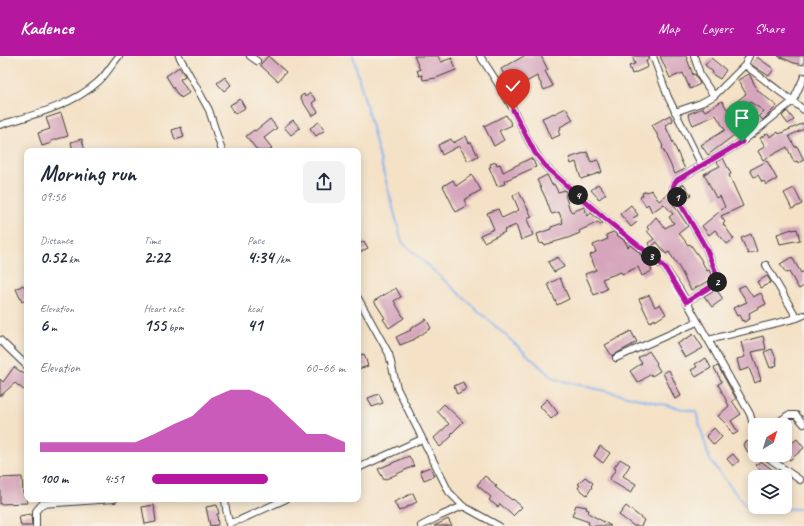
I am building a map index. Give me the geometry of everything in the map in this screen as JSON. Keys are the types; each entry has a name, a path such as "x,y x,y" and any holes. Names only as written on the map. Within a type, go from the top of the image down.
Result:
{"street":[{"path":"0,125 46,111 87,90 98,81 119,56"},
{"path":"179,56 209,110 221,148"},
{"path":"250,56 257,61"},
{"path":"480,56 513,110 541,162 604,218 665,268 708,340 751,418"},
{"path":"653,56 668,97 702,166"},
{"path":"694,56 701,77 714,96"},
{"path":"675,112 701,103 714,96 745,65 749,56"},
{"path":"745,65 804,110"},
{"path":"686,302 715,284 718,278 706,248 673,189 674,184 677,180 742,142 793,101 804,77"},
{"path":"766,265 797,318"},
{"path":"361,304 388,354 397,388 449,492 463,506 499,526"},
{"path":"708,340 804,315"},
{"path":"616,358 697,322"},
{"path":"0,340 24,363"},
{"path":"784,418 788,415 796,415 804,424"},
{"path":"361,467 422,439"},
{"path":"774,462 800,480"},
{"path":"36,526 36,511 42,504 71,502"},
{"path":"225,502 229,524 279,502"},
{"path":"421,526 463,506"}],"building":[{"path":"268,56 286,72 278,81 260,65"},
{"path":"414,56 438,56 441,62 452,58 456,70 436,78 423,80 422,75 419,76 417,70 420,70"},
{"path":"524,56 541,56 548,70 545,71 553,86 544,90 537,76 517,87 512,82 510,84 501,69"},
{"path":"632,56 649,56 649,59 646,61 648,67 632,74 629,66 635,64"},
{"path":"660,56 686,56 693,75 695,74 700,84 690,89 683,73 670,78"},
{"path":"778,56 804,56 804,65 794,63"},
{"path":"757,57 774,69 769,76 752,65"},
{"path":"711,58 726,70 720,79 712,74 713,72 705,65"},
{"path":"179,67 185,76 180,79 189,93 181,98 166,76"},
{"path":"749,74 758,91 777,106 763,120 759,116 764,111 750,102 743,107 756,120 747,129 745,127 708,155 701,145 725,130 716,115 693,125 688,114 703,108 705,111 722,101 727,109 746,94 738,80"},
{"path":"225,77 231,85 224,91 217,83"},
{"path":"310,93 316,100 312,103 318,112 312,116 300,97 304,94 305,97"},
{"path":"240,99 245,108 235,114 230,105"},
{"path":"566,108 573,120 560,127 561,129 558,131 560,135 551,139 542,118"},
{"path":"787,111 794,120 788,124 782,116"},
{"path":"61,113 68,136 51,141 51,143 42,146 38,133 50,129 46,118"},
{"path":"506,115 512,125 499,131 504,140 494,146 484,126"},
{"path":"670,115 673,121 665,125 685,169 675,174 652,125"},
{"path":"270,119 277,128 264,138 272,148 256,148 246,136 254,130 255,131"},
{"path":"293,120 300,128 291,135 284,127"},
{"path":"319,122 325,130 316,136 310,128"},
{"path":"804,123 804,129 789,136 795,147 797,146 804,160 798,163 797,161 794,162 787,147 763,160 758,151 765,146 760,138 768,133 770,137 778,132 779,134"},
{"path":"181,127 184,137 175,140 172,130"},
{"path":"466,136 469,143 471,142 478,156 468,161 459,146 442,155 438,145 451,139 453,143"},
{"path":"82,139 84,148 72,148 71,142"},
{"path":"587,152 591,162 598,160 602,172 581,179 576,162 571,164 569,158"},
{"path":"531,158 536,167 504,181 505,184 497,186 489,167 491,167 490,164 496,162 497,165 500,164 503,172"},
{"path":"723,158 731,174 729,175 743,206 721,216 725,222 723,224 734,239 727,244 715,230 709,235 702,226 725,207 720,196 716,198 704,174 720,166 717,162"},
{"path":"767,161 777,179 766,185 764,181 762,182 758,175 754,177 750,170"},
{"path":"472,175 481,190 464,200 467,206 456,212 443,186 453,180 456,186"},
{"path":"547,175 552,185 554,184 558,192 565,190 565,195 572,212 584,207 588,216 591,213 603,223 600,225 598,222 579,231 580,233 568,238 544,245 543,243 540,244 537,234 563,223 559,212 551,213 537,180"},
{"path":"598,184 606,194 599,199 591,190"},
{"path":"684,184 691,195 685,198 679,187"},
{"path":"794,188 802,204 792,209 784,193"},
{"path":"651,190 659,201 669,193 674,203 673,204 688,226 679,233 688,245 690,244 707,271 709,270 713,279 691,290 669,252 666,254 657,242 651,247 648,243 654,239 647,231 649,230 647,227 656,217 665,228 674,223 669,217 673,214 664,204 652,212 648,204 646,206 640,197 643,195 642,193"},
{"path":"519,192 532,217 527,219 533,235 521,240 516,225 504,230 505,232 484,242 480,235 494,229 487,213 498,209 502,218 519,210 513,196"},
{"path":"631,205 638,215 633,218 637,222 631,227 620,214"},
{"path":"792,229 797,229 800,240 780,244 777,234"},
{"path":"613,232 625,241 628,247 630,245 639,252 645,263 648,262 652,271 642,276 638,267 622,274 621,272 602,279 607,289 594,295 585,274 596,270 590,255 596,252 593,245 608,239 606,235"},
{"path":"751,234 757,251 748,254 741,238"},
{"path":"364,241 368,248 361,252 361,243"},
{"path":"558,257 564,267 554,272 548,262"},
{"path":"792,257 801,273 804,271 804,286 799,289 789,272 786,273 780,264"},
{"path":"767,276 771,282 761,288 757,282"},
{"path":"560,278 569,299 557,305 548,284"},
{"path":"23,285 24,286 24,301 22,302 16,289"},
{"path":"745,285 753,297 761,293 766,304 749,313 750,319 744,322 739,315 737,316 733,308 747,302 738,288"},
{"path":"396,288 401,297 394,301 404,318 389,328 383,319 385,318 374,301"},
{"path":"716,289 723,299 712,307 704,296"},
{"path":"649,295 655,307 660,304 666,314 655,321 655,319 650,322 639,299"},
{"path":"426,319 431,328 413,340 400,345 396,337 411,330 410,329"},
{"path":"631,331 637,342 612,356 605,345"},
{"path":"694,334 703,348 685,358 677,344"},
{"path":"763,336 766,349 752,352 761,380 755,383 749,368 740,371 737,359 745,357 741,342"},
{"path":"772,349 777,365 770,368 764,352"},
{"path":"649,351 657,363 656,364 660,371 652,376 651,374 638,383 630,371 642,363 638,358"},
{"path":"364,354 368,366 361,368 361,355"},
{"path":"706,358 711,368 696,377 691,370 697,367 695,364"},
{"path":"718,366 736,399 732,401 741,414 731,421 738,432 733,435 726,424 718,416 729,406 718,384 722,382 714,368"},
{"path":"14,367 24,374 24,390 15,383 0,396 0,379 3,382"},
{"path":"669,370 681,396 675,399 663,373"},
{"path":"463,382 466,389 457,394 454,386"},
{"path":"379,394 383,403 372,407 368,398"},
{"path":"547,399 558,413 551,419 540,406"},
{"path":"444,404 463,422 451,434 452,436 440,447 434,438 449,424 437,411"},
{"path":"714,428 722,437 714,445 706,436"},
{"path":"797,439 804,448 792,458 792,443"},
{"path":"748,441 748,452 743,444"},
{"path":"600,446 610,453 603,463 594,456"},
{"path":"733,454 739,461 733,466 727,459"},
{"path":"409,456 414,466 384,480 378,469"},
{"path":"620,459 630,465 623,476 636,484 631,493 609,480"},
{"path":"762,462 773,470 760,470 756,465"},
{"path":"430,467 434,476 424,480 420,471"},
{"path":"485,476 497,486 495,487 522,507 513,516 500,504 498,507 489,500 491,497 477,485"},
{"path":"22,477 24,502 27,503 0,504 0,478"},
{"path":"585,477 593,483 587,495 578,488 580,485 578,484"},
{"path":"413,493 417,502 399,511 394,502"},
{"path":"154,505 156,522 145,524 142,507"},
{"path":"217,505 219,514 217,514 218,525 210,526 206,507"},
{"path":"576,505 587,507 586,509 589,510 588,513 611,526 591,526 588,524 589,522 572,516"},
{"path":"626,506 644,520 641,526 634,526 619,515"},
{"path":"31,514 32,526 21,526 19,516"},
{"path":"448,519 452,526 434,526"}],"waterway":[{"path":"353,56 402,242 554,379 696,412 710,460 747,508 801,509"}],"route":[{"path":"513,110 541,162 604,218 658,261 665,268 680,290 686,302 715,284 718,275 706,248 674,193 674,184 677,180 742,142"}]}
